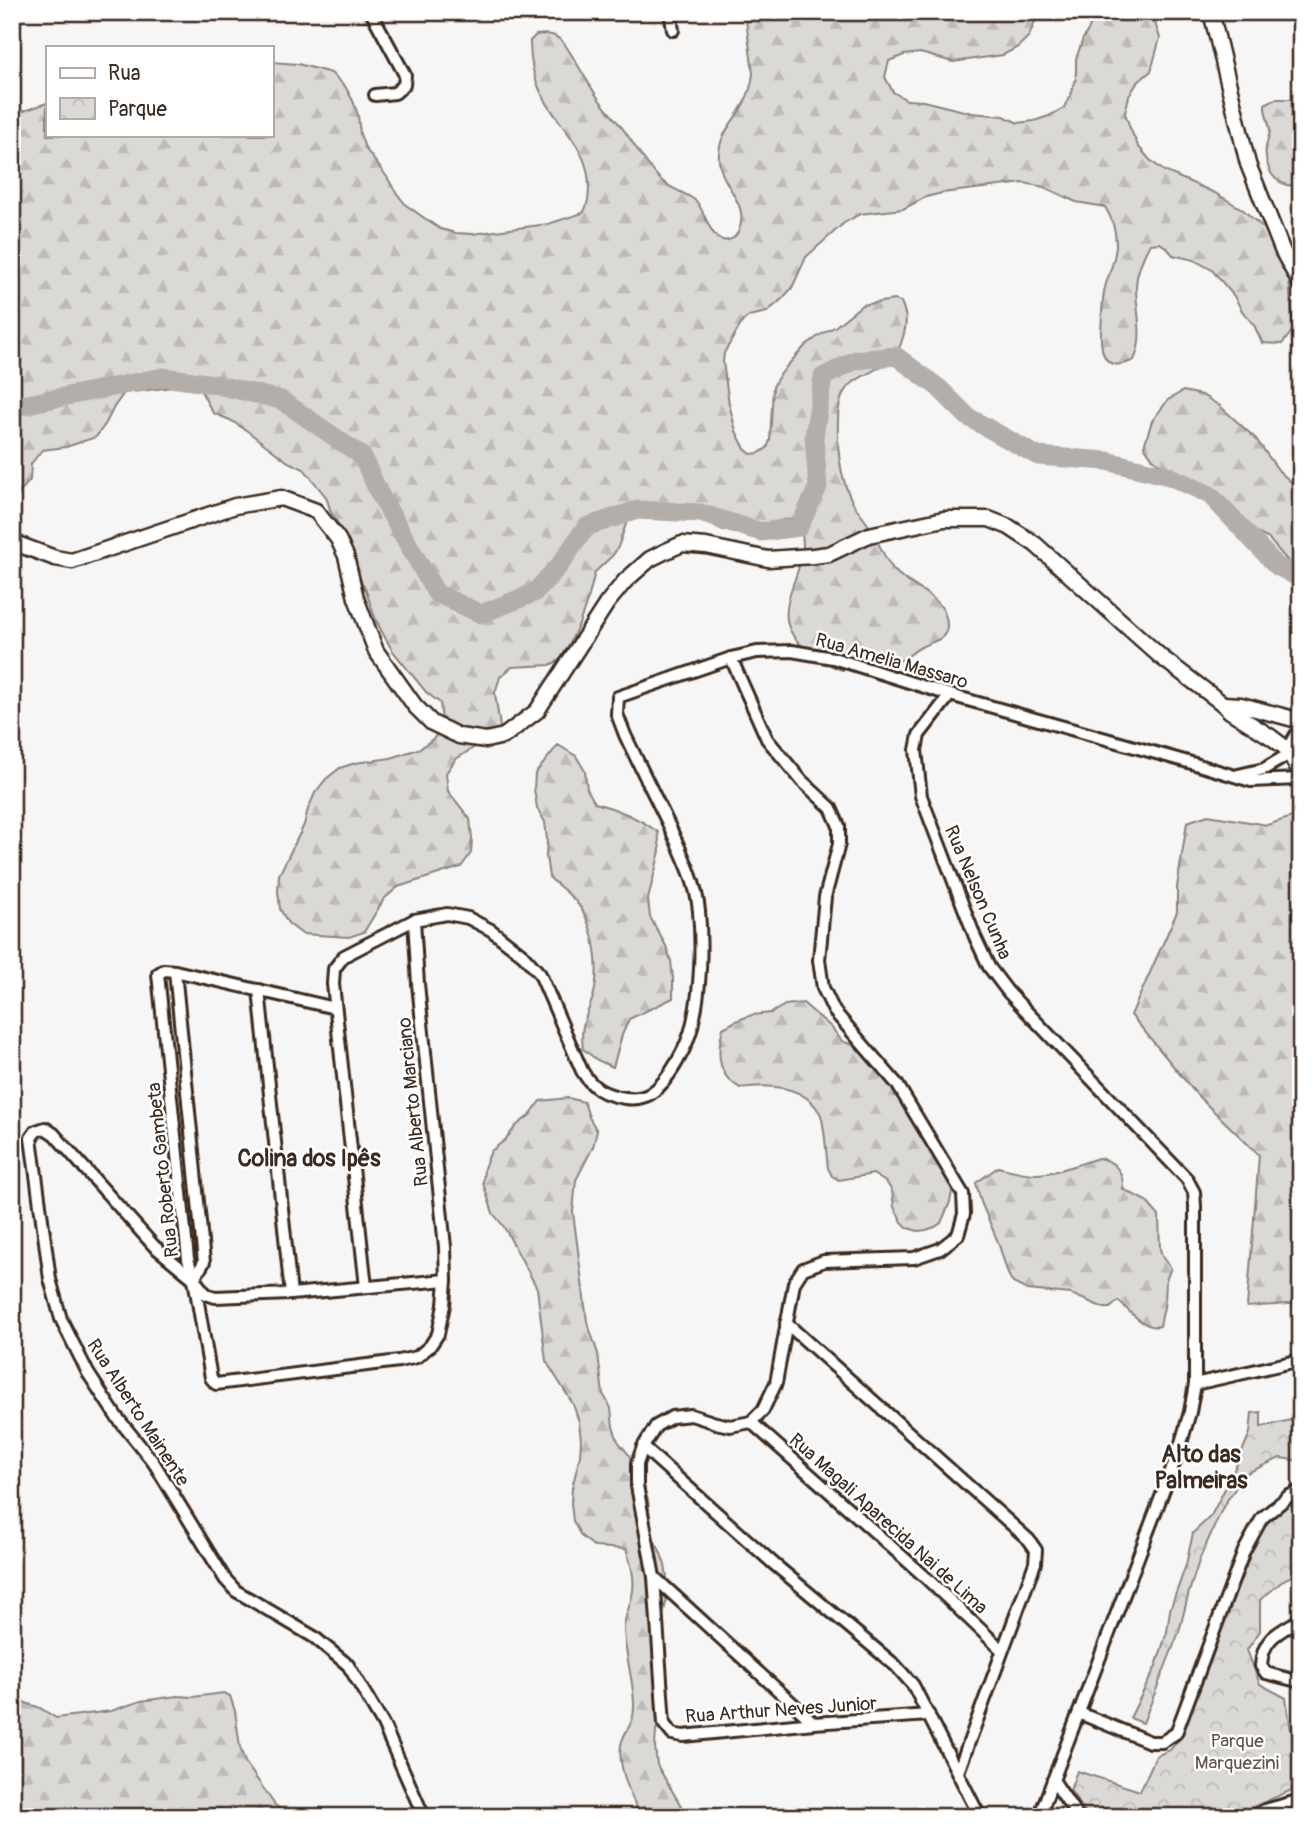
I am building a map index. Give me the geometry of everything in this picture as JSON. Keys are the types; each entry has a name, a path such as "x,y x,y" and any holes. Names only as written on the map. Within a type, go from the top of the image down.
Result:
{"street":[{"path":"371,12 405,75 404,85 395,93 375,95"},
{"path":"670,12 673,30"},
{"path":"1210,12 1248,164 1283,252 1301,285"},
{"path":"12,541 55,558 72,561 257,501 281,498 316,511 338,539 346,556 356,598 376,651 415,706 432,723 459,736 486,740 504,736 537,711 607,603 625,581 650,559 682,544 768,559 801,557 829,554 869,535 905,526 944,519 989,519 1009,527 1035,544 1161,657 1230,711 1291,752"},
{"name":"Rua Amelia Massaro","path":"414,920 447,914 468,918 491,930 523,955 540,974 570,1046 589,1083 603,1092 623,1098 650,1094 666,1079 685,1046 693,1023 700,963 699,910 693,880 617,714 618,697 731,658 757,652 792,651 833,658 950,695 1251,781 1301,779"},
{"path":"731,658 767,739 802,781 831,807 839,826 839,844 825,897 819,960 823,988 834,1011 897,1084 963,1194 964,1214 958,1235 940,1249 914,1258 824,1261 803,1269 794,1283 776,1383 763,1410 751,1422 730,1426 691,1415 672,1417 656,1426 643,1447 774,1564 896,1666 913,1685 980,1817"},
{"name":"Rua Nelson Cunha","path":"950,695 919,735 916,750 921,796 989,967 1008,992 1187,1179 1194,1192 1195,1384"},
{"path":"1223,704 1241,705 1301,721"},
{"path":"1301,731 1294,739 1291,752 1294,763 1301,771"},
{"path":"1231,776 1264,769 1291,752"},
{"path":"366,1287 335,1008 334,969 344,956 414,920"},
{"name":"Rua Alberto Marciano","path":"194,1279 211,1378 216,1384 417,1357 430,1346 438,1334 444,1305 445,1247 414,920"},
{"name":"Rua Roberto Gambeta","path":"164,970 176,971 204,1262 194,1279 188,1259 158,974 164,970"},
{"path":"176,971 335,1008"},
{"path":"259,990 291,1294"},
{"name":"Rua Alberto Mainente","path":"194,1279 154,1246 54,1134 45,1128 36,1131 31,1138 50,1279 61,1319 88,1373 116,1416 153,1463 225,1579 236,1591 314,1637 348,1665 383,1724 424,1817"},
{"path":"194,1279 206,1294 215,1297 291,1294 446,1280"},
{"path":"786,1323 1029,1540 1036,1550 1035,1563 958,1772"},
{"path":"1039,1817 1179,1450 1195,1384 1301,1360"},
{"name":"Rua Magali Aparecida Nai de Lima","path":"751,1422 923,1575 1002,1650"},
{"name":"Rua Arthur Neves Junior","path":"643,1447 637,1464 637,1486 654,1577 664,1724 672,1734 683,1736 814,1723 929,1716"},
{"path":"1079,1713 1150,1742 1162,1742 1176,1733 1244,1551 1262,1518 1289,1496 1301,1492"},
{"path":"654,1577 814,1723"},
{"path":"1301,1619 1267,1641 1261,1655 1261,1666 1266,1673 1301,1682"},
{"path":"1053,1780 1078,1817"},
{"path":"1252,1817 1265,1810 1301,1800"}],"green space":[{"path":"742,12 1039,12 1029,36 1018,47 1003,55 953,62 920,53 904,55 889,61 885,77 893,92 907,100 923,101 972,113 1004,116 1018,123 1034,121 1064,108 1076,78 1076,59 1091,25 1106,13 1140,12 1154,20 1160,38 1151,71 1137,83 1129,96 1125,113 1138,146 1164,171 1215,193 1242,209 1267,231 1289,279 1293,330 1282,344 1262,343 1254,325 1212,270 1194,260 1173,255 1160,243 1150,244 1140,265 1136,282 1139,333 1137,351 1134,360 1125,364 1111,363 1104,355 1101,331 1104,292 1116,250 1112,220 1105,207 1076,202 1044,187 1024,183 942,193 926,197 903,209 860,214 844,223 806,257 792,288 782,299 767,312 749,316 743,321 724,353 729,404 736,431 745,449 751,454 759,453 767,448 770,440 773,387 806,345 862,305 894,300 901,302 906,324 894,357 853,383 842,397 838,420 840,462 853,503 889,563 901,577 941,606 947,625 944,634 938,640 892,663 842,670 837,668 809,651 793,636 787,620 788,603 803,552 802,535 794,518 778,521 763,530 735,533 706,522 672,503 647,507 631,517 613,555 595,572 579,624 564,655 550,665 512,667 500,677 495,693 499,732 456,759 446,773 448,791 470,819 471,853 461,867 398,887 384,899 364,932 349,937 302,934 288,923 280,909 279,875 304,825 315,793 326,779 340,768 391,758 421,748 435,737 442,721 440,703 426,692 392,650 376,621 326,497 304,469 288,462 230,420 213,413 197,384 124,393 96,437 66,447 42,450 31,464 30,480 19,493 15,509 12,510 12,115 46,103 46,136 273,136 273,62 298,64 331,73 345,86 358,115 365,148 406,205 440,229 472,234 548,224 583,213 588,201 589,187 588,172 583,159 546,101 533,71 530,41 536,35 549,34 566,46 600,100 656,175 697,202 713,233 722,240 728,240 739,230 741,212 721,170 719,152 723,137 740,110 751,85 753,73 746,20"},
{"path":"1275,99 1301,102 1301,186 1279,182 1267,164 1266,147 1270,131 1265,104"},
{"path":"1183,391 1202,395 1220,406 1256,439 1279,471 1301,491 1301,571 1291,565 1269,539 1255,532 1243,517 1182,481 1153,459 1144,446 1152,421 1168,400"},
{"path":"558,745 576,756 585,771 587,789 595,803 628,814 658,832 660,851 648,899 650,917 671,961 673,998 629,1019 613,1067 597,1060 583,1049 583,1027 595,986 595,948 583,912 549,877 545,822 537,808 535,774"},
{"path":"1301,814 1301,1303 1247,1307 1259,1155 1198,1096 1131,1015 1177,912 1177,887 1187,822 1208,815 1267,825"},
{"path":"803,1003 831,1027 842,1041 863,1049 883,1072 949,1168 952,1192 950,1202 941,1223 935,1227 918,1231 908,1228 894,1207 892,1191 887,1183 873,1174 839,1180 832,1176 828,1168 822,1118 805,1097 784,1088 740,1088 723,1071 720,1053 723,1028 752,1015 771,1013 785,1005"},
{"path":"568,1098 584,1102 597,1131 593,1147 576,1180 573,1212 587,1321 598,1354 603,1394 611,1408 613,1427 643,1485 648,1500 652,1536 665,1565 668,1584 660,1646 664,1699 655,1746 657,1765 686,1817 641,1817 625,1779 620,1749 634,1712 624,1627 633,1590 631,1566 626,1549 595,1547 581,1536 573,1521 572,1488 581,1440 579,1422 573,1404 546,1361 537,1288 504,1227 493,1213 483,1183 484,1168 491,1151 530,1115 540,1101"},
{"path":"1098,1158 1114,1164 1120,1173 1123,1189 1146,1201 1159,1216 1160,1249 1171,1268 1166,1280 1160,1326 1148,1325 1118,1301 1110,1308 1104,1308 1071,1294 1027,1290 1013,1283 981,1202 976,1183 998,1167 1037,1174"},
{"path":"1261,1412 1261,1427 1291,1420 1301,1450 1301,1461 1280,1458 1245,1474 1224,1505 1200,1558 1179,1632 1143,1723 1130,1718 1156,1666 1193,1533 1211,1516 1250,1433 1252,1413"},
{"name":"Parque Marquezini","path":"1301,1495 1301,1578 1297,1574 1285,1579 1260,1600 1260,1631 1247,1650 1260,1684 1286,1698 1291,1730 1301,1735 1301,1786 1230,1817 1089,1817 1070,1790 1077,1771 1140,1791 1156,1756 1170,1750 1181,1737 1232,1595 1266,1520 1291,1498"},
{"path":"224,1693 230,1696 235,1711 245,1762 275,1805 291,1817 12,1817 12,1698 40,1708 56,1718 111,1711 141,1701"}],"waterway":[{"path":"12,407 163,377 214,384 281,400 362,456 379,493 436,593 481,614 534,593 559,566 586,527 637,510 700,513 761,532 799,527 818,487 814,437 823,377 856,360 896,356 939,388 968,417 1038,456 1107,461 1169,476 1210,495 1277,566 1301,579"}],"district":[{"name":"Colina dos Ipês","path":"309,1158"},
{"name":"Alto das Palmeiras","path":"1201,1467"}]}
